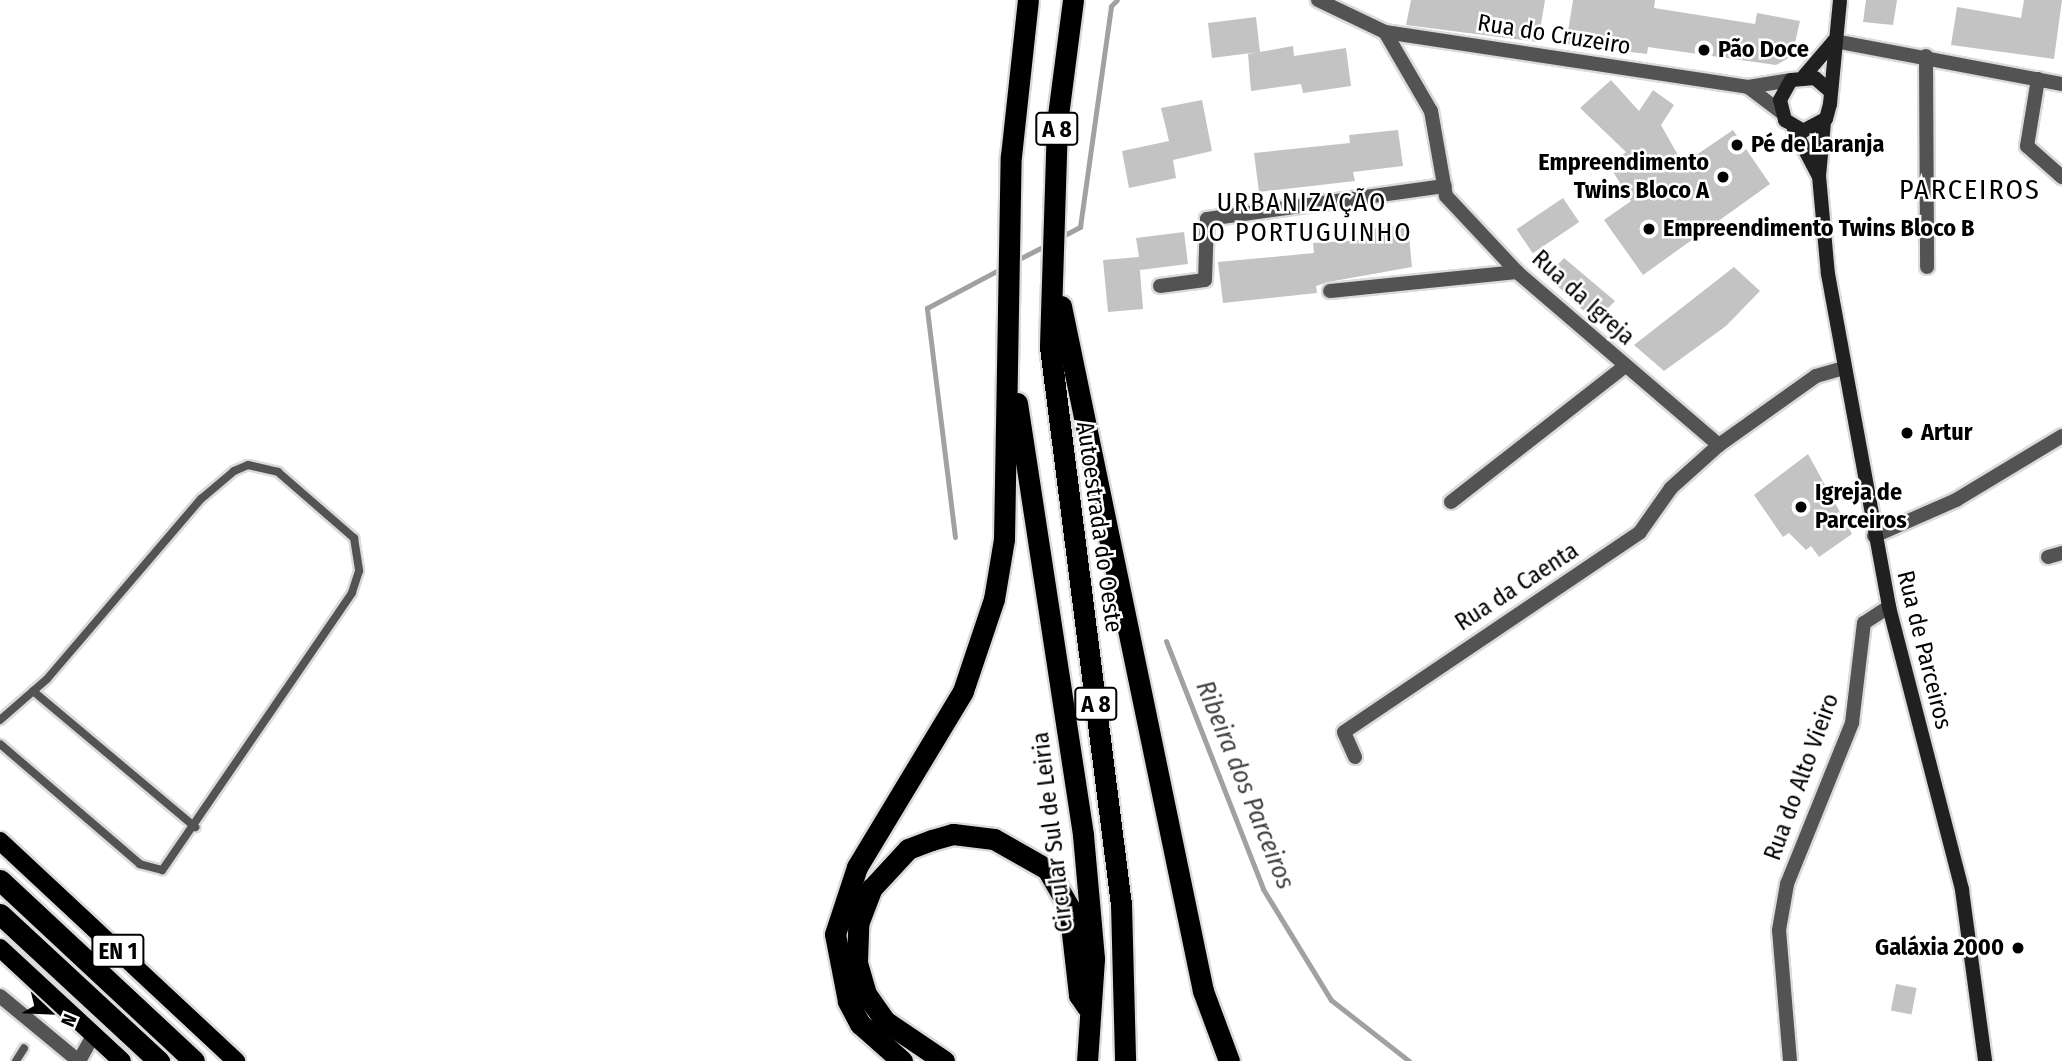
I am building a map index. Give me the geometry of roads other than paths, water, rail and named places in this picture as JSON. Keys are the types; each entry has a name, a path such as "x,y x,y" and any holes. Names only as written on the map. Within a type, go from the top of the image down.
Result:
{"highway":[{"name":"A 8","path":"1009,349 1011,156 1028,0"},
{"name":"Autoestrada do Oeste","path":"1073,0 1057,123 1053,259 1059,347 1118,877 1125,1061"},
{"path":"1059,347 1158,751 1203,991 1229,1061"},
{"name":"Circular Sul de Leiria","path":"1009,349 1083,835 1094,959 1087,1061"},
{"path":"902,1061 860,1024 848,1002 835,934 857,867 948,721 986,626 1004,539 1009,349"},
{"path":"944,1061 885,1021 866,994 857,962 858,924 872,888 908,849 932,840 953,834 994,839 1047,869 1069,907 1079,996 1090,1012"},
{"path":"0,880 194,1061"},
{"path":"0,914 159,1061"}],"main road":[{"path":"1794,129 1809,131 1824,122 1840,0"},
{"path":"1819,176 1794,129 1781,112 1797,78 1834,41"},
{"path":"1797,78 1830,91"},
{"name":"Rua de Parceiros","path":"1824,122 1819,176 1844,368 1889,607 1962,890 1985,1061"},
{"name":"EN 1","path":"0,841 236,1061"},
{"path":"0,948 122,1061"}],"street":[{"name":"Rua do Cruzeiro","path":"1318,0 1385,32 1748,87 1797,78"},
{"name":"Rua da Igreja","path":"1385,32 1431,111 1445,186 1517,272 1719,445"},
{"path":"1834,41 1926,56 2062,85"},
{"path":"1926,56 1927,267"},
{"path":"2038,79 2027,146 2062,177"},
{"name":"Rua do Cruzeiro","path":"1748,87 1781,112"},
{"path":"1160,286 1205,280 1207,219 1445,186"},
{"path":"1330,291 1517,272"},
{"path":"1451,502 1625,366"},
{"path":"1719,445 1816,376 1844,368"},
{"path":"1874,536 1956,500 2062,436"},
{"name":"Rua da Caenta","path":"1355,757 1344,732 1640,532 1671,488 1719,445"},
{"name":"Rua do Alto Vieiro","path":"1790,1061 1779,930 1787,884 1852,723 1864,623 1889,607"},
{"path":"0,996 76,1060 94,1034"}],"lane":[{"path":"0,720 33,691 201,499 248,465 278,472 354,538 359,572 336,618 170,863 150,870 0,744"},
{"path":"33,691 195,827"},
{"path":"16,1061 24,1048"}],"waterway":[{"name":"Ribeira dos Parceiros","path":"1059,238 1080,227 1111,6 1117,0"},
{"name":"Ribeira dos Parceiros","path":"1015,261 1047,245"},
{"name":"Ribeira dos Parceiros","path":"955,537 927,308 1004,267"},
{"name":"Ribeira dos Parceiros","path":"1166,641 1263,889 1331,1000 1409,1061"}],"place":[{"name":"Pão Doce","path":"1704,50"},
{"name":"Pé de Laranja","path":"1737,145"},
{"name":"Empreendimento Twins Bloco A","path":"1723,177"},
{"name":"Empreendimento Twins Bloco B","path":"1649,229"},
{"name":"Artur","path":"1907,433"},
{"name":"Igreja de Parceiros","path":"1801,507"},
{"name":"Galáxia 2000","path":"2018,948"}],"district":[{"name":"PARCEIROS","path":"1970,190"},
{"name":"URBANIZAÇÃO DO PORTUGUINHO","path":"1302,218"}]}
